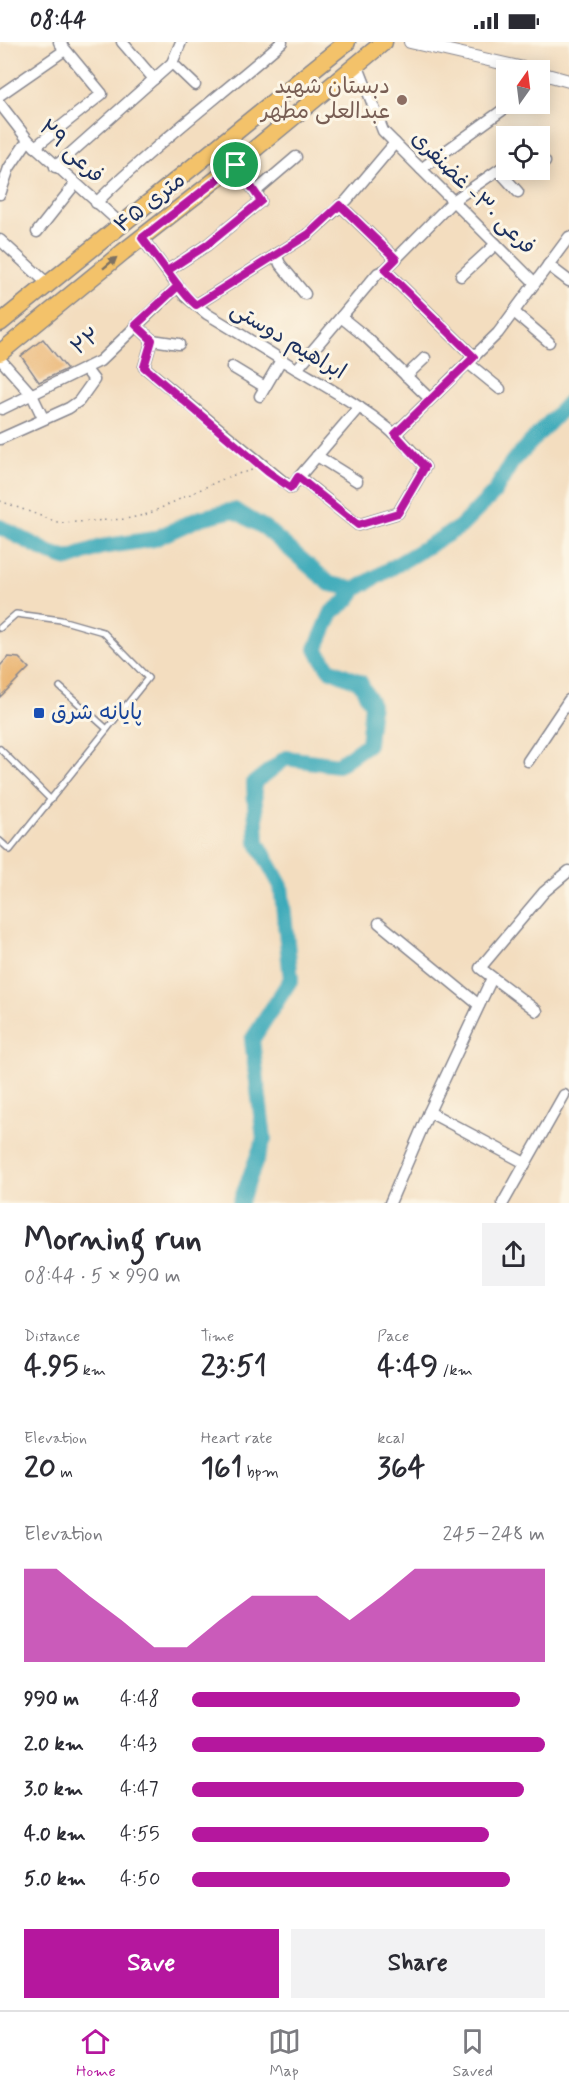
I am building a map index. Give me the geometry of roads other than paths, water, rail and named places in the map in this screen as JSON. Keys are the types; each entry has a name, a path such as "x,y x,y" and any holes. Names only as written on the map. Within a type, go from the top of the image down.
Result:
{"main road":[{"name":"۴۵ متری","path":"1,319 48,284 120,223 346,42"},
{"name":"۴۵ متری","path":"0,353 61,302 236,165 384,42"},
{"path":"71,264 74,278 87,282"},
{"path":"48,284 59,290 61,302"}],"street":[{"path":"122,42 154,79"},
{"path":"55,167 172,63 181,42"},
{"path":"96,202 145,155 188,123 282,42"},
{"path":"410,42 496,63"},
{"path":"0,95 62,46 102,94 32,143 9,168 0,194"},
{"path":"172,63 195,85"},
{"name":"فرعی ۳۰- غضنفری","path":"357,64 383,131 535,283"},
{"path":"550,76 569,81"},
{"name":"فرعی ۲۹","path":"0,104 55,167 120,223"},
{"path":"421,169 497,114"},
{"path":"196,305 309,234 347,200 394,143"},
{"path":"255,192 296,157"},
{"path":"167,271 207,245 261,201 236,165"},
{"path":"297,369 378,273 385,270 453,201 496,173"},
{"path":"510,180 518,192"},
{"path":"37,232 75,184"},
{"path":"340,205 396,259"},
{"path":"395,434 471,360 514,312 569,237"},
{"name":"ابراهیم دوستی","path":"142,238 178,286 196,305 359,407 395,434 425,467 398,513 358,525 298,477"},
{"path":"0,240 48,284"},
{"path":"460,276 496,244"},
{"path":"276,254 280,264 305,294"},
{"path":"548,265 569,281"},
{"path":"385,270 500,389"},
{"name":"۲۲","path":"2,409 100,361 178,286"},
{"path":"514,312 549,342"},
{"path":"341,317 430,399"},
{"path":"136,325 152,340 179,344"},
{"path":"152,340 144,367 261,466 291,488 359,407"},
{"path":"406,376 424,358"},
{"path":"0,359 32,395 43,418"},
{"path":"232,367 262,392 281,360"},
{"path":"0,439 79,401 94,380 85,368"},
{"path":"317,456 357,481"},
{"path":"528,761 569,700"},
{"path":"537,1011 481,971 481,964 544,892 569,871"},
{"path":"379,923 479,1005"},
{"path":"390,1203 429,1112 492,978"},
{"path":"503,1203 564,1095"},
{"path":"429,1112 525,1163"}],"lane":[{"path":"0,628 16,614 61,620 103,632 148,678 10,850 0,841"},
{"path":"60,687 107,729"},
{"path":"0,749 51,800"}],"waterway":[{"path":"0,527 50,553 68,559 101,547 154,539 200,518 234,510 265,528 330,584 356,589 460,527 494,493 512,462 569,402"},
{"path":"240,1203 264,1139 252,1040 291,979 281,886 257,842 254,783 286,758 338,765 368,744 372,705 360,682 329,669 316,649 332,612 348,600 356,589"}],"place":[{"name":"دبستان شهید عبدالعلی مطهر","path":"402,100"},
{"name":"پایانه شرق","path":"39,713"}]}
